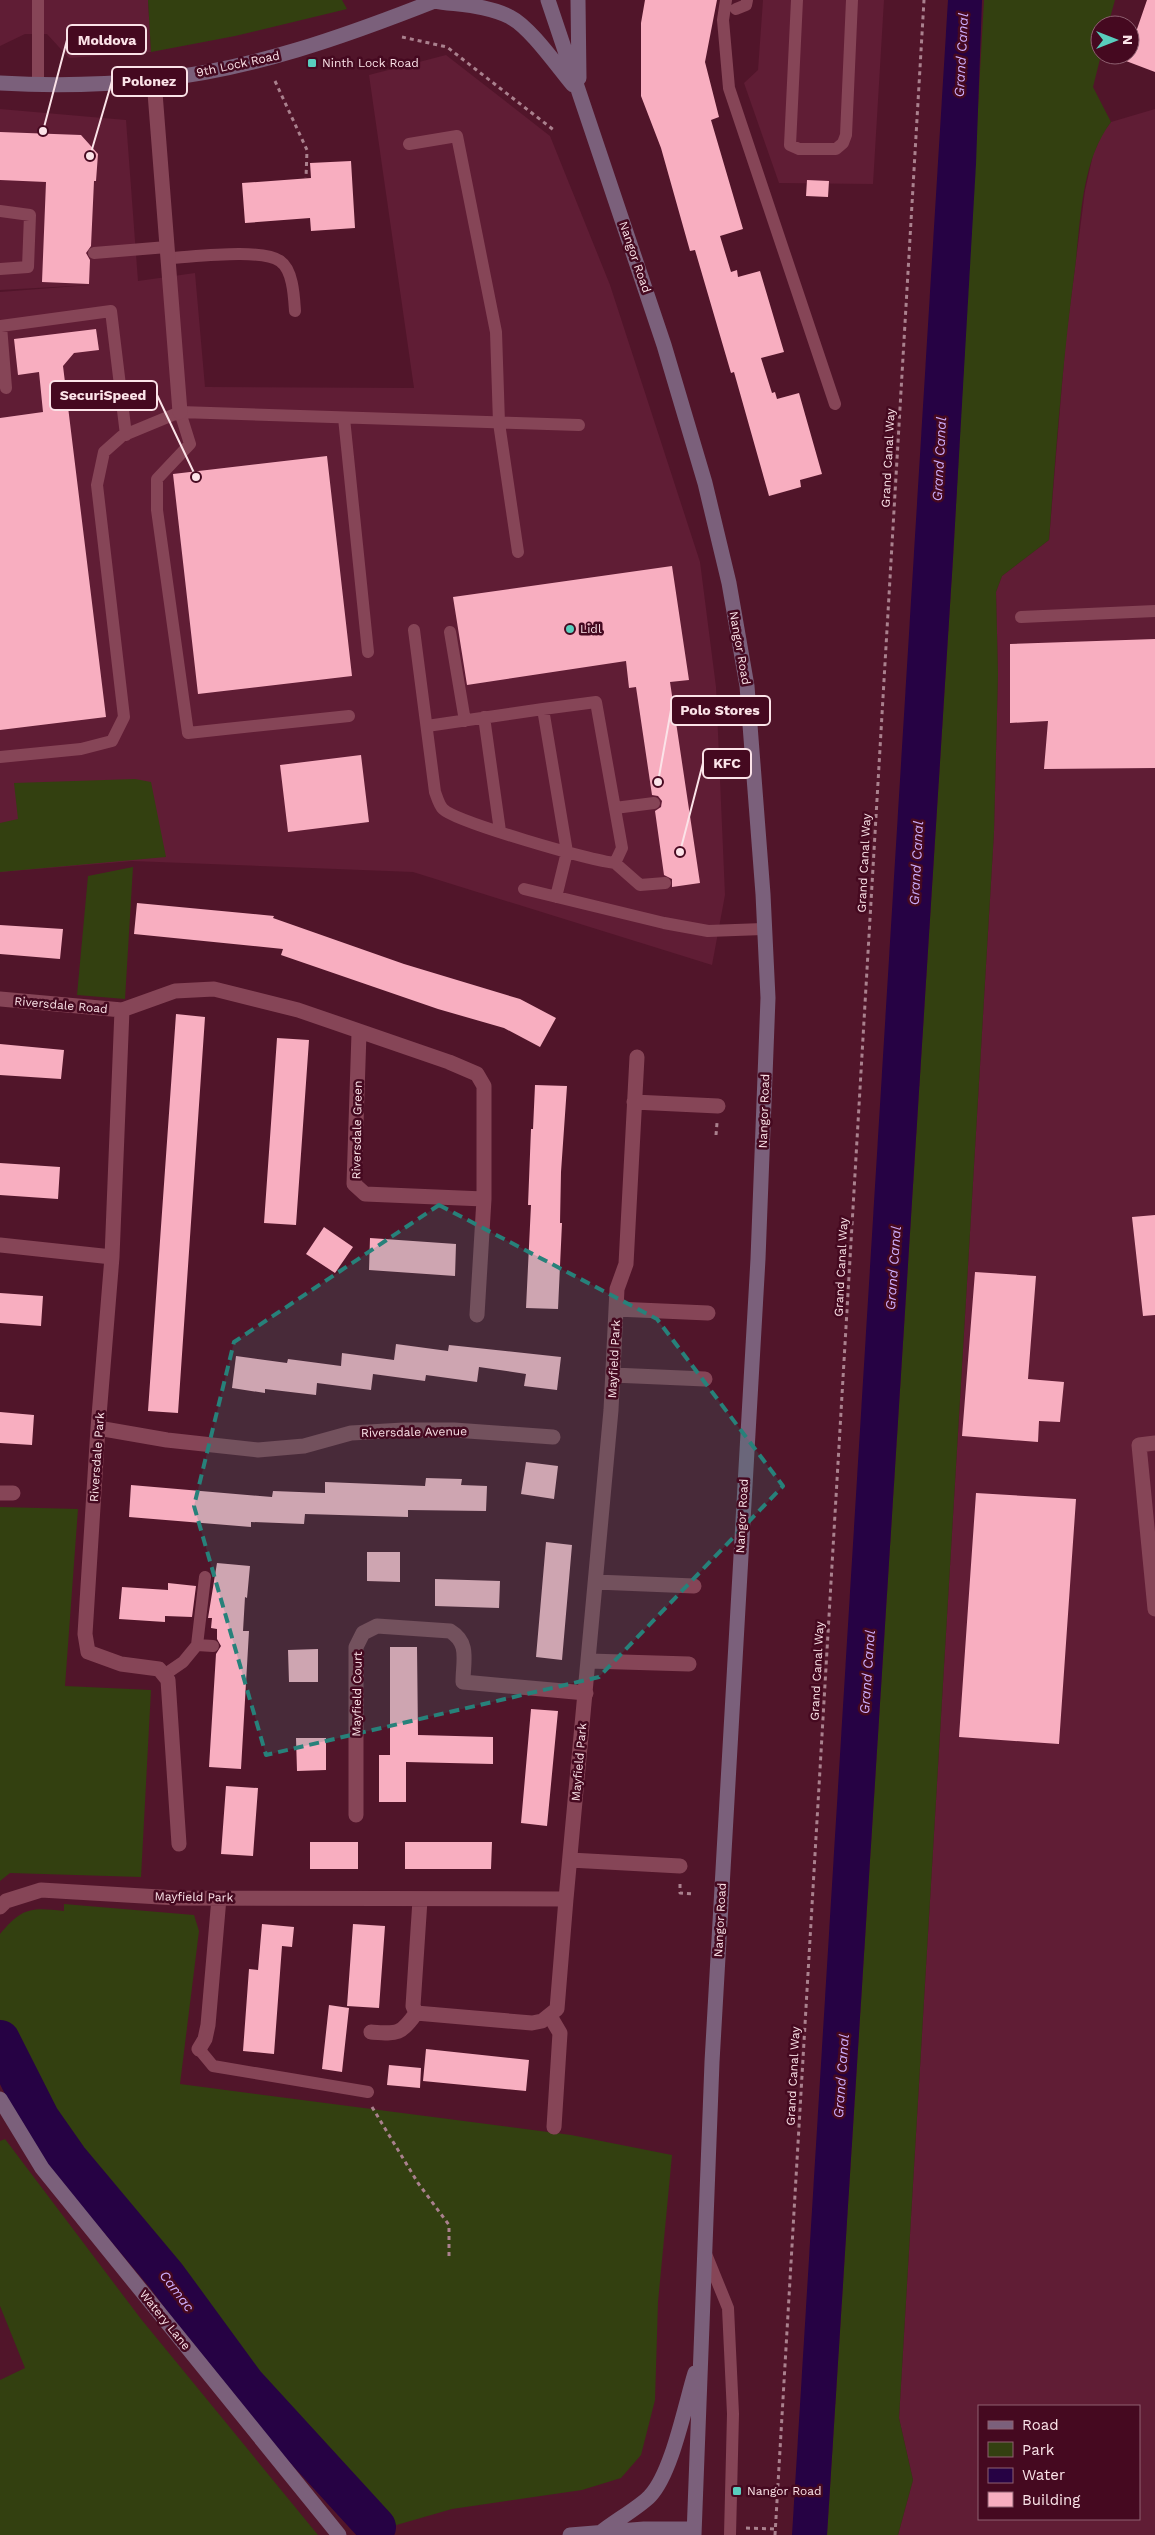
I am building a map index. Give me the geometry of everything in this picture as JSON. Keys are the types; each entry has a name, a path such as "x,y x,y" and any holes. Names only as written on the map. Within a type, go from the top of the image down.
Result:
{"main road":[{"name":"9th Lock Road","path":"0,83 38,85 108,84 154,80 205,72 301,49 435,0"},
{"path":"435,0 490,10 511,17 534,38 579,92"},
{"name":"Nangor Road","path":"548,0 664,345 705,483 729,583 747,686 763,894 763,929 768,998 759,1240 712,2062 694,2532"},
{"path":"578,0 579,92"},
{"name":"Watery Lane","path":"0,2099 42,2168 339,2535"},
{"path":"602,2534 650,2497 656,2488 668,2463 701,2352"},
{"path":"570,2535 602,2534 644,2529 694,2532"}],"street":[{"path":"154,80 180,412"},
{"path":"122,1010 174,991 214,989 298,1010 359,1033 449,1062 477,1074 484,1086 484,1199 477,1315"},
{"name":"Riversdale Road","path":"0,999 122,1010"},
{"name":"Riversdale Park","path":"122,1010 112,1257 98,1428 85,1634 88,1652 120,1664 159,1669 164,1675"},
{"name":"Riversdale Green","path":"359,1033 354,1184 365,1194 484,1199"},
{"name":"Mayfield Park","path":"0,1908 6,1901 41,1890 178,1898 566,1899 596,1582 613,1375 617,1289 626,1264 637,1057"},
{"path":"634,1102 718,1106"},
{"path":"0,1245 112,1257"},
{"path":"616,1309 708,1314"},
{"path":"613,1375 705,1379"},
{"name":"Riversdale Avenue","path":"98,1428 167,1440 258,1450 304,1446 352,1433 404,1430 454,1430 553,1437"},
{"path":"1155,1443 1139,1445 1155,1609"},
{"path":"596,1582 694,1586"},
{"name":"Mayfield Court","path":"356,1815 356,1647 363,1633 377,1626 450,1631 459,1636 463,1643 463,1682 586,1693"},
{"path":"589,1661 689,1664"},
{"path":"164,1675 168,1680 173,1723 179,1844"},
{"path":"570,1860 680,1866"},
{"path":"200,2049 205,2039 208,2025 218,1898"},
{"path":"416,2013 532,2023 550,2016 557,2009 559,1999 566,1899"},
{"path":"416,2013 413,2006 420,1900"},
{"path":"371,2032 396,2034 405,2030 416,2013"},
{"path":"550,2016 560,2033 554,2128"}],"lane":[{"path":"38,0 38,85"},
{"path":"747,0 746,6 731,4 723,20 729,88 835,404"},
{"path":"797,0 790,145 799,149 836,149 843,143 846,135 852,0"},
{"path":"410,144 457,136 496,332 499,423 518,552"},
{"path":"0,211 30,215 34,257 28,267 0,269"},
{"path":"94,253 262,254 281,261 294,285 295,311"},
{"path":"6,388 1,326 111,311 126,435"},
{"path":"0,757 81,749 112,741 124,717 97,485 104,452 126,435 180,412 579,425"},
{"path":"180,412 190,444 157,479 157,510 188,733 349,716"},
{"path":"344,418 368,652"},
{"path":"1021,617 1155,611"},
{"path":"414,630 435,792 442,809 454,816 597,862 615,863 640,885 665,883"},
{"path":"450,632 465,721"},
{"path":"427,726 596,702 622,848 615,863"},
{"path":"543,709 567,852 556,897"},
{"path":"484,717 500,831"},
{"path":"615,808 654,803"},
{"path":"524,889 664,923 708,931 763,929"},
{"path":"164,1675 183,1662 197,1645 205,1577"},
{"path":"197,1645 213,1646"},
{"path":"200,2049 213,2066 368,2092"},
{"name":"Nangor Road","path":"705,2251 728,2308 733,2414 730,2535"}],"path":[{"name":"Grand Canal Way","path":"775,2535 924,0"},
{"path":"402,37 432,42 447,47 555,131"},
{"path":"275,81 307,150 306,178"},
{"path":"368,2092 373,2110 418,2183 449,2225 449,2259"},
{"path":"745,2528 775,2529"}],"highlighted area":[{"path":"439,1205 657,1319 783,1486 599,1677 266,1755 194,1506 234,1342"}],"shaded area":[{"path":"0,0 148,0 151,52 69,58 47,34 25,34 0,46"},
{"path":"763,0 884,0 873,184 779,183 744,83 758,70"},
{"path":"446,55 550,136 610,285 700,562 716,687 725,895 712,965 413,872 132,861 0,872 0,292 90,285 0,290 0,109 126,120 138,281 195,273 205,387 414,388 369,75"},
{"path":"1155,109 1155,2535 898,2535 913,2480 899,2418 994,832 998,674 996,592 1002,576 1049,540 1066,337 1085,191 1093,155 1102,134 1111,122"}],"green space":[{"path":"148,0 342,0 347,9 235,36 151,52"},
{"path":"984,0 1115,0 1111,15 1090,15 1090,65 1098,65 1093,87 1111,122 1101,138 1094,155 1088,173 1081,211 1063,370 1049,540 1002,576 996,592 998,674 994,832 899,2418 913,2480 898,2535 827,2535 953,558"},
{"path":"135,779 151,782 166,857 0,872 0,823 18,819 14,783"},
{"path":"133,867 125,999 77,995 88,876"},
{"path":"0,1507 78,1509 65,1686 151,1690 141,1877 10,1873 0,1881"},
{"path":"64,1904 194,1915 199,1931 180,2084 571,2135 672,2155 658,2302 655,2400 641,2455 621,2478 582,2490 452,2509 393,2526 313,2441 269,2401 44,2112 0,2019 0,1934 21,1914 43,1909 64,1911"},
{"path":"5,2139 141,2319 318,2535 0,2535 0,2380 25,2368 0,2306 0,2141"}],"water":[{"name":"Grand Canal","path":"948,0 982,0 976,164 953,558 827,2535 792,2535"}],"building":[{"path":"645,0 717,0 705,62 719,117 711,120 743,229 720,236 731,272 737,270 738,277 760,271 784,352 761,358 772,393 775,392 777,399 799,393 822,474 800,480 801,487 769,496 734,372 731,373 695,250 690,251 661,148 641,96 641,23"},
{"path":"1147,0 1155,0 1155,72 1137,65 1140,65 1140,20"},
{"path":"0,132 81,135 98,154 96,181 94,181 91,246 86,253 90,260 89,284 42,282 46,182 0,180"},
{"path":"351,161 355,228 311,231 310,218 245,223 242,183 311,178 310,163"},
{"path":"807,180 829,181 828,197 806,196"},
{"path":"96,329 99,350 74,353 63,366 106,717 0,730 0,418 43,412 39,372 18,375 14,339"},
{"path":"327,456 352,676 198,694 173,474"},
{"name":"Lidl","path":"672,566 689,680 670,682 700,883 672,887 672,879 664,875 655,811 661,807 662,801 658,796 652,795 636,687 629,688 626,661 467,685 453,597"},
{"path":"1155,639 1155,768 1044,769 1048,721 1010,723 1010,644"},
{"path":"361,755 369,822 288,832 280,765"},
{"path":"137,903 274,916 273,918 404,964 520,999 556,1018 540,1047 504,1028 438,1009 281,955 283,949 134,934"},
{"path":"0,925 63,929 60,959 0,954"},
{"path":"176,1014 205,1017 178,1413 148,1411"},
{"path":"277,1038 309,1040 296,1225 264,1223"},
{"path":"0,1044 64,1050 61,1079 0,1075"},
{"path":"535,1085 567,1086 561,1172 560,1223 562,1223 558,1309 526,1308 531,1205 528,1205 531,1129 533,1129"},
{"path":"0,1163 60,1167 58,1199 0,1195"},
{"path":"1155,1215 1155,1315 1143,1316 1132,1217"},
{"path":"324,1227 353,1247 335,1273 306,1254"},
{"path":"370,1238 456,1244 455,1276 369,1270"},
{"path":"975,1272 1036,1276 1028,1379 1064,1382 1060,1422 1039,1421 1038,1442 962,1436"},
{"path":"0,1293 43,1296 41,1326 0,1323"},
{"path":"396,1344 448,1351 449,1345 561,1357 557,1390 524,1386 526,1374 479,1367 477,1382 426,1375 425,1381 373,1374 371,1390 317,1383 316,1395 265,1389 265,1393 232,1388 236,1356 287,1363 288,1359 341,1366 342,1353 394,1360"},
{"path":"0,1412 34,1415 32,1445 0,1443"},
{"path":"526,1462 558,1466 554,1499 521,1494"},
{"path":"426,1478 462,1479 461,1485 487,1486 486,1511 408,1510 408,1517 305,1514 304,1524 251,1522 251,1527 129,1517 131,1485 272,1497 273,1491 325,1493 325,1482 425,1486"},
{"path":"976,1493 1076,1499 1059,1744 959,1737"},
{"path":"546,1542 572,1545 562,1660 536,1657"},
{"path":"367,1552 400,1552 400,1582 367,1581"},
{"path":"217,1563 250,1566 247,1598 245,1597 243,1631 249,1631 241,1769 209,1767 216,1654 221,1646 217,1639 217,1629 211,1628 212,1618 208,1618"},
{"path":"435,1579 500,1581 499,1608 435,1606"},
{"path":"168,1583 196,1586 192,1617 165,1616 165,1622 119,1619 122,1587 168,1590"},
{"path":"390,1647 417,1647 418,1735 493,1737 493,1764 406,1762 406,1802 379,1802 379,1755 390,1755"},
{"path":"318,1649 318,1682 289,1682 288,1650"},
{"path":"531,1709 558,1711 547,1826 521,1823"},
{"path":"296,1738 326,1738 326,1770 297,1771"},
{"path":"226,1786 258,1788 253,1856 221,1854"},
{"path":"310,1842 358,1842 358,1869 310,1869"},
{"path":"405,1842 492,1842 491,1869 405,1869"},
{"path":"262,1924 294,1927 292,1947 282,1946 274,2054 243,2051 249,1969 258,1970"},
{"path":"353,1924 385,1926 379,2008 347,2006"},
{"path":"329,2005 349,2008 342,2072 322,2069"},
{"path":"426,2049 529,2060 526,2091 423,2081"},
{"path":"389,2065 421,2068 420,2088 387,2085"}],"waterway":[{"name":"Camac","path":"0,2040 40,2119 68,2159 166,2276 245,2384 376,2527"}],"place":[{"name":"Ninth Lock Road","path":"312,63"},
{"name":"Moldova","path":"43,131"},
{"name":"Polonez","path":"90,156"},
{"name":"SecuriSpeed","path":"196,477"},
{"name":"Lidl","path":"570,629"},
{"name":"Polo Stores","path":"658,782"},
{"name":"KFC","path":"680,852"},
{"name":"Nangor Road","path":"737,2491"}]}
